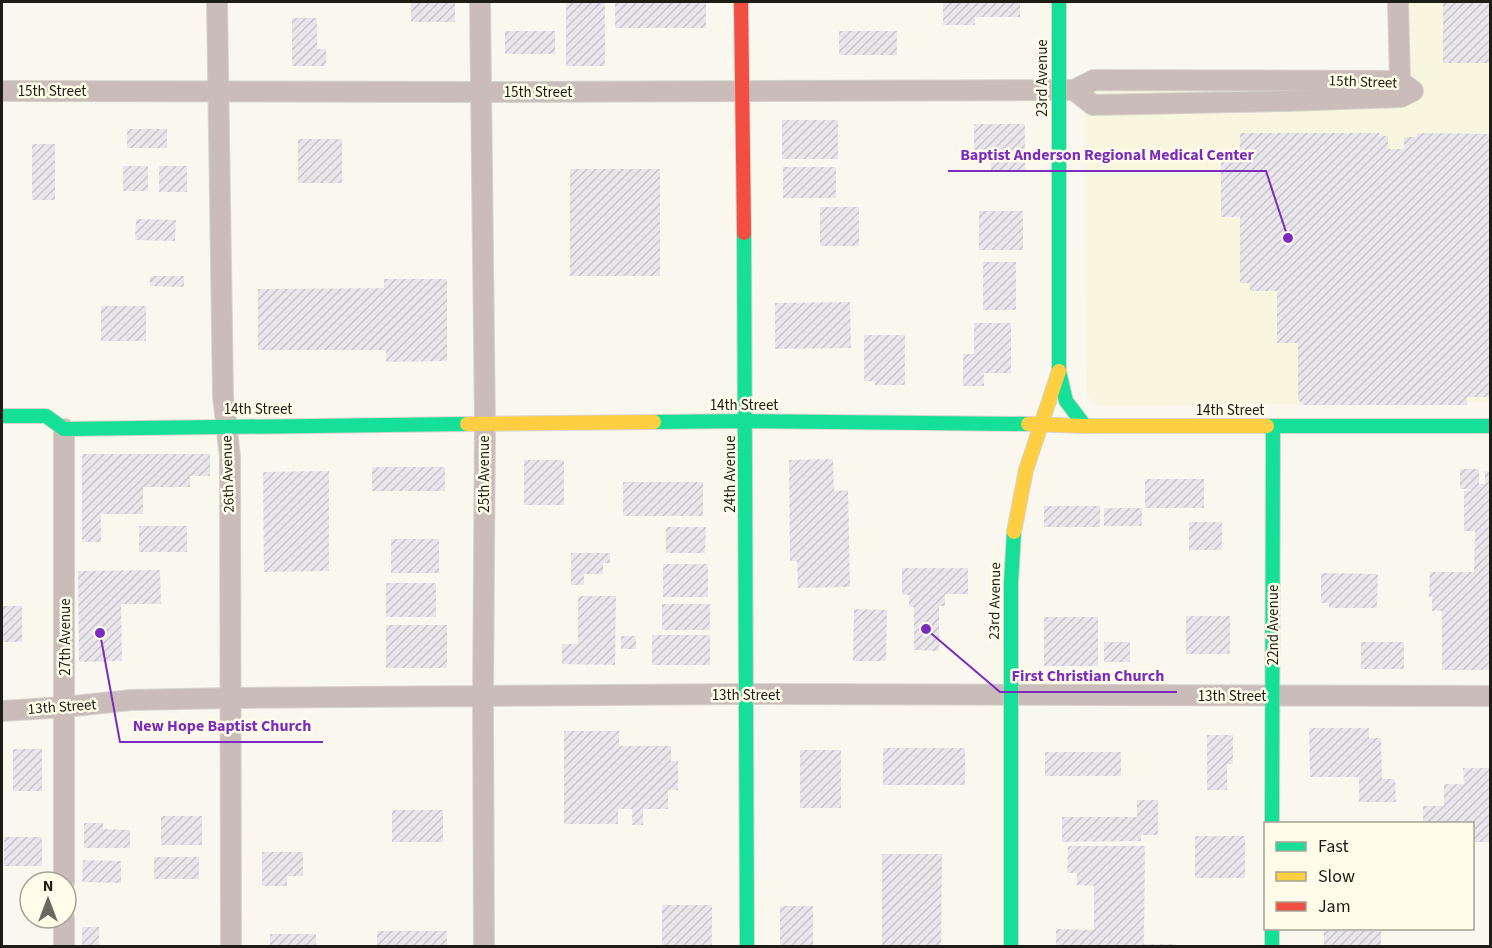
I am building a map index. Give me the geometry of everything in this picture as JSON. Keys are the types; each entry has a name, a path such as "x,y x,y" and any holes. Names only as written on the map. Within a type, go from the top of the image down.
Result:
{"main road":[{"name":"24th Avenue","path":"741,2 746,421 747,946"},
{"name":"23rd Avenue","path":"1059,2 1066,90 1059,371 1066,401 1085,426"},
{"name":"23rd Avenue","path":"1011,946 1010,695 1011,583 1014,536 1027,464 1059,371"},
{"name":"14th Street","path":"2,416 46,416 64,429 746,421 1085,426 1491,426"},
{"name":"22nd Avenue","path":"1272,822 1273,427"},
{"path":"1272,930 1272,946"}],"street":[{"name":"26th Avenue","path":"217,2 223,396 230,457 231,946"},
{"name":"25th Avenue","path":"480,2 485,424 484,946"},
{"name":"15th Street","path":"2,91 1066,90 1094,80 1407,86 1398,2"},
{"name":"27th Avenue","path":"64,429 64,870"},
{"name":"13th Street","path":"2,711 131,700 231,698 483,698 746,694 1491,696"},
{"path":"64,930 64,946"}],"shaded area":[{"path":"1407,2 1490,2 1490,402 1097,406 1087,396 1084,80 1408,77"}],"building":[{"path":"411,2 455,2 455,22 411,22"},
{"path":"566,2 605,2 605,66 566,66"},
{"path":"615,2 706,2 706,28 615,28"},
{"path":"943,2 1020,2 1020,17 975,17 975,25 943,25"},
{"path":"1443,2 1490,2 1490,63 1443,63"},
{"path":"292,18 317,18 317,49 326,49 326,66 292,66"},
{"path":"505,31 555,31 555,54 505,54"},
{"path":"839,31 897,31 897,55 839,55"},
{"path":"782,120 838,120 838,159 782,159"},
{"path":"974,124 1025,124 1025,170 991,170 991,158 974,158"},
{"path":"127,129 167,129 167,148 127,148"},
{"path":"1240,133 1379,133 1379,136 1388,136 1388,149 1404,149 1404,137 1417,137 1417,133 1490,134 1490,397 1467,397 1467,405 1303,405 1298,399 1298,343 1277,343 1277,291 1250,291 1250,283 1240,283 1240,217 1221,217 1221,154 1240,154"},
{"path":"298,139 342,139 342,183 298,183"},
{"path":"32,144 55,144 55,200 32,200"},
{"path":"123,166 148,166 148,191 123,191"},
{"path":"159,166 187,166 187,192 159,192"},
{"path":"783,167 836,167 836,198 783,198"},
{"path":"570,169 660,169 660,276 570,276"},
{"path":"820,207 859,207 859,246 820,246"},
{"path":"979,211 1023,211 1023,250 979,250"},
{"path":"136,219 176,220 175,241 135,240"},
{"path":"983,262 1016,262 1016,310 983,310"},
{"path":"150,276 184,276 184,287 150,286"},
{"path":"384,279 447,279 447,361 386,362 386,350 258,350 258,289 384,288"},
{"path":"850,302 851,348 775,349 775,303"},
{"path":"101,306 146,306 146,341 101,341"},
{"path":"974,323 1011,323 1011,373 984,373 984,386 963,386 963,354 974,354"},
{"path":"864,335 905,335 905,385 875,385 875,381 864,381"},
{"path":"82,454 210,454 210,476 190,476 190,487 143,487 143,514 101,514 101,542 82,542"},
{"path":"833,459 834,491 848,490 850,587 798,588 797,561 790,561 789,460"},
{"path":"524,460 564,460 564,505 524,505"},
{"path":"372,467 445,467 445,491 372,491"},
{"path":"1460,469 1479,469 1479,484 1485,484 1485,471 1490,472 1490,670 1442,670 1442,611 1432,611 1432,597 1429,597 1430,572 1474,572 1475,531 1464,531 1464,491 1471,491 1471,489 1460,489"},
{"path":"329,471 329,571 264,572 263,472"},
{"path":"1145,479 1204,479 1204,508 1145,508"},
{"path":"623,482 703,482 703,516 623,516"},
{"path":"1044,506 1100,506 1100,527 1044,527"},
{"path":"1104,508 1142,508 1142,526 1104,526"},
{"path":"1189,522 1222,522 1222,550 1189,550"},
{"path":"139,526 187,526 187,552 139,552"},
{"path":"666,527 706,527 705,553 666,553"},
{"path":"391,539 439,539 439,573 391,573"},
{"path":"571,553 610,553 610,563 603,563 603,574 584,574 584,585 571,585"},
{"path":"663,564 708,564 708,597 663,597"},
{"path":"902,568 968,568 968,594 945,594 945,606 939,606 939,651 914,650 914,607 909,607 909,595 902,595"},
{"path":"160,570 161,604 121,604 122,661 79,662 78,571"},
{"path":"1321,573 1378,574 1377,608 1329,608 1329,603 1321,603"},
{"path":"386,583 436,583 436,617 386,617"},
{"path":"578,596 616,596 615,665 562,664 562,644 578,644"},
{"path":"662,604 710,604 710,630 662,630"},
{"path":"2,606 22,606 22,642 2,642"},
{"path":"854,609 887,610 886,661 853,661"},
{"path":"1186,616 1230,616 1230,654 1186,654"},
{"path":"1044,617 1098,617 1098,666 1044,666"},
{"path":"386,625 447,625 447,668 386,668"},
{"path":"652,635 710,635 710,665 652,665"},
{"path":"621,636 636,636 636,649 621,649"},
{"path":"1104,642 1130,642 1130,662 1104,662"},
{"path":"1361,642 1404,642 1404,669 1361,669"},
{"path":"1309,728 1369,728 1369,738 1381,738 1382,779 1395,779 1396,802 1359,802 1359,777 1310,777"},
{"path":"564,731 619,731 619,746 671,746 671,761 678,761 678,790 668,790 668,809 643,809 643,825 632,825 632,809 618,809 618,824 564,824"},
{"path":"1207,735 1233,735 1233,764 1227,764 1227,790 1207,790"},
{"path":"883,748 965,748 965,785 883,785"},
{"path":"13,749 42,749 42,791 13,791"},
{"path":"800,750 841,750 841,808 800,808"},
{"path":"1045,752 1121,752 1121,776 1045,776"},
{"path":"1463,768 1490,768 1490,842 1474,842 1474,822 1423,822 1423,806 1444,806 1444,784 1464,784"},
{"path":"1137,800 1158,800 1158,835 1141,835 1141,841 1062,842 1062,817 1137,817"},
{"path":"392,810 443,810 443,842 392,842"},
{"path":"161,816 202,816 202,845 161,845"},
{"path":"84,823 103,823 103,829 130,830 130,848 84,848"},
{"path":"1195,836 1245,836 1245,878 1195,878"},
{"path":"4,837 42,837 42,866 4,866"},
{"path":"1068,846 1145,846 1144,944 1176,944 1176,946 1056,946 1056,929 1094,930 1094,886 1077,885 1077,873 1067,873"},
{"path":"262,852 303,852 303,876 287,876 287,886 262,886"},
{"path":"882,854 942,854 941,946 882,946"},
{"path":"154,857 199,857 199,879 154,879"},
{"path":"83,860 121,861 121,883 82,882"},
{"path":"662,905 712,905 712,946 662,946"},
{"path":"780,906 813,906 813,946 780,946"},
{"path":"82,927 99,927 99,946 82,946"},
{"path":"377,931 447,931 447,946 377,946"},
{"path":"1324,931 1381,931 1381,946 1324,946"},
{"path":"270,934 316,934 316,946 270,946"}],"traffic: fast":[{"path":"1059,2 1059,371 1066,401 1085,426"},
{"path":"744,233 747,946"},
{"path":"2,416 46,416 64,429 467,424"},
{"path":"654,422 1028,424"},
{"path":"1267,426 1490,426"},
{"path":"1272,822 1273,427"},
{"path":"1011,946 1011,583 1014,532"},
{"path":"1272,930 1272,946"}],"traffic: slow":[{"path":"1014,532 1026,470 1059,371"},
{"path":"467,424 654,422"},
{"path":"1028,424 1267,426"}],"traffic: jam":[{"path":"741,2 744,233"}],"place":[{"name":"Baptist Anderson Regional Medical Center","path":"1288,238"},
{"name":"First Christian Church","path":"926,629"},
{"name":"New Hope Baptist Church","path":"100,633"}]}
